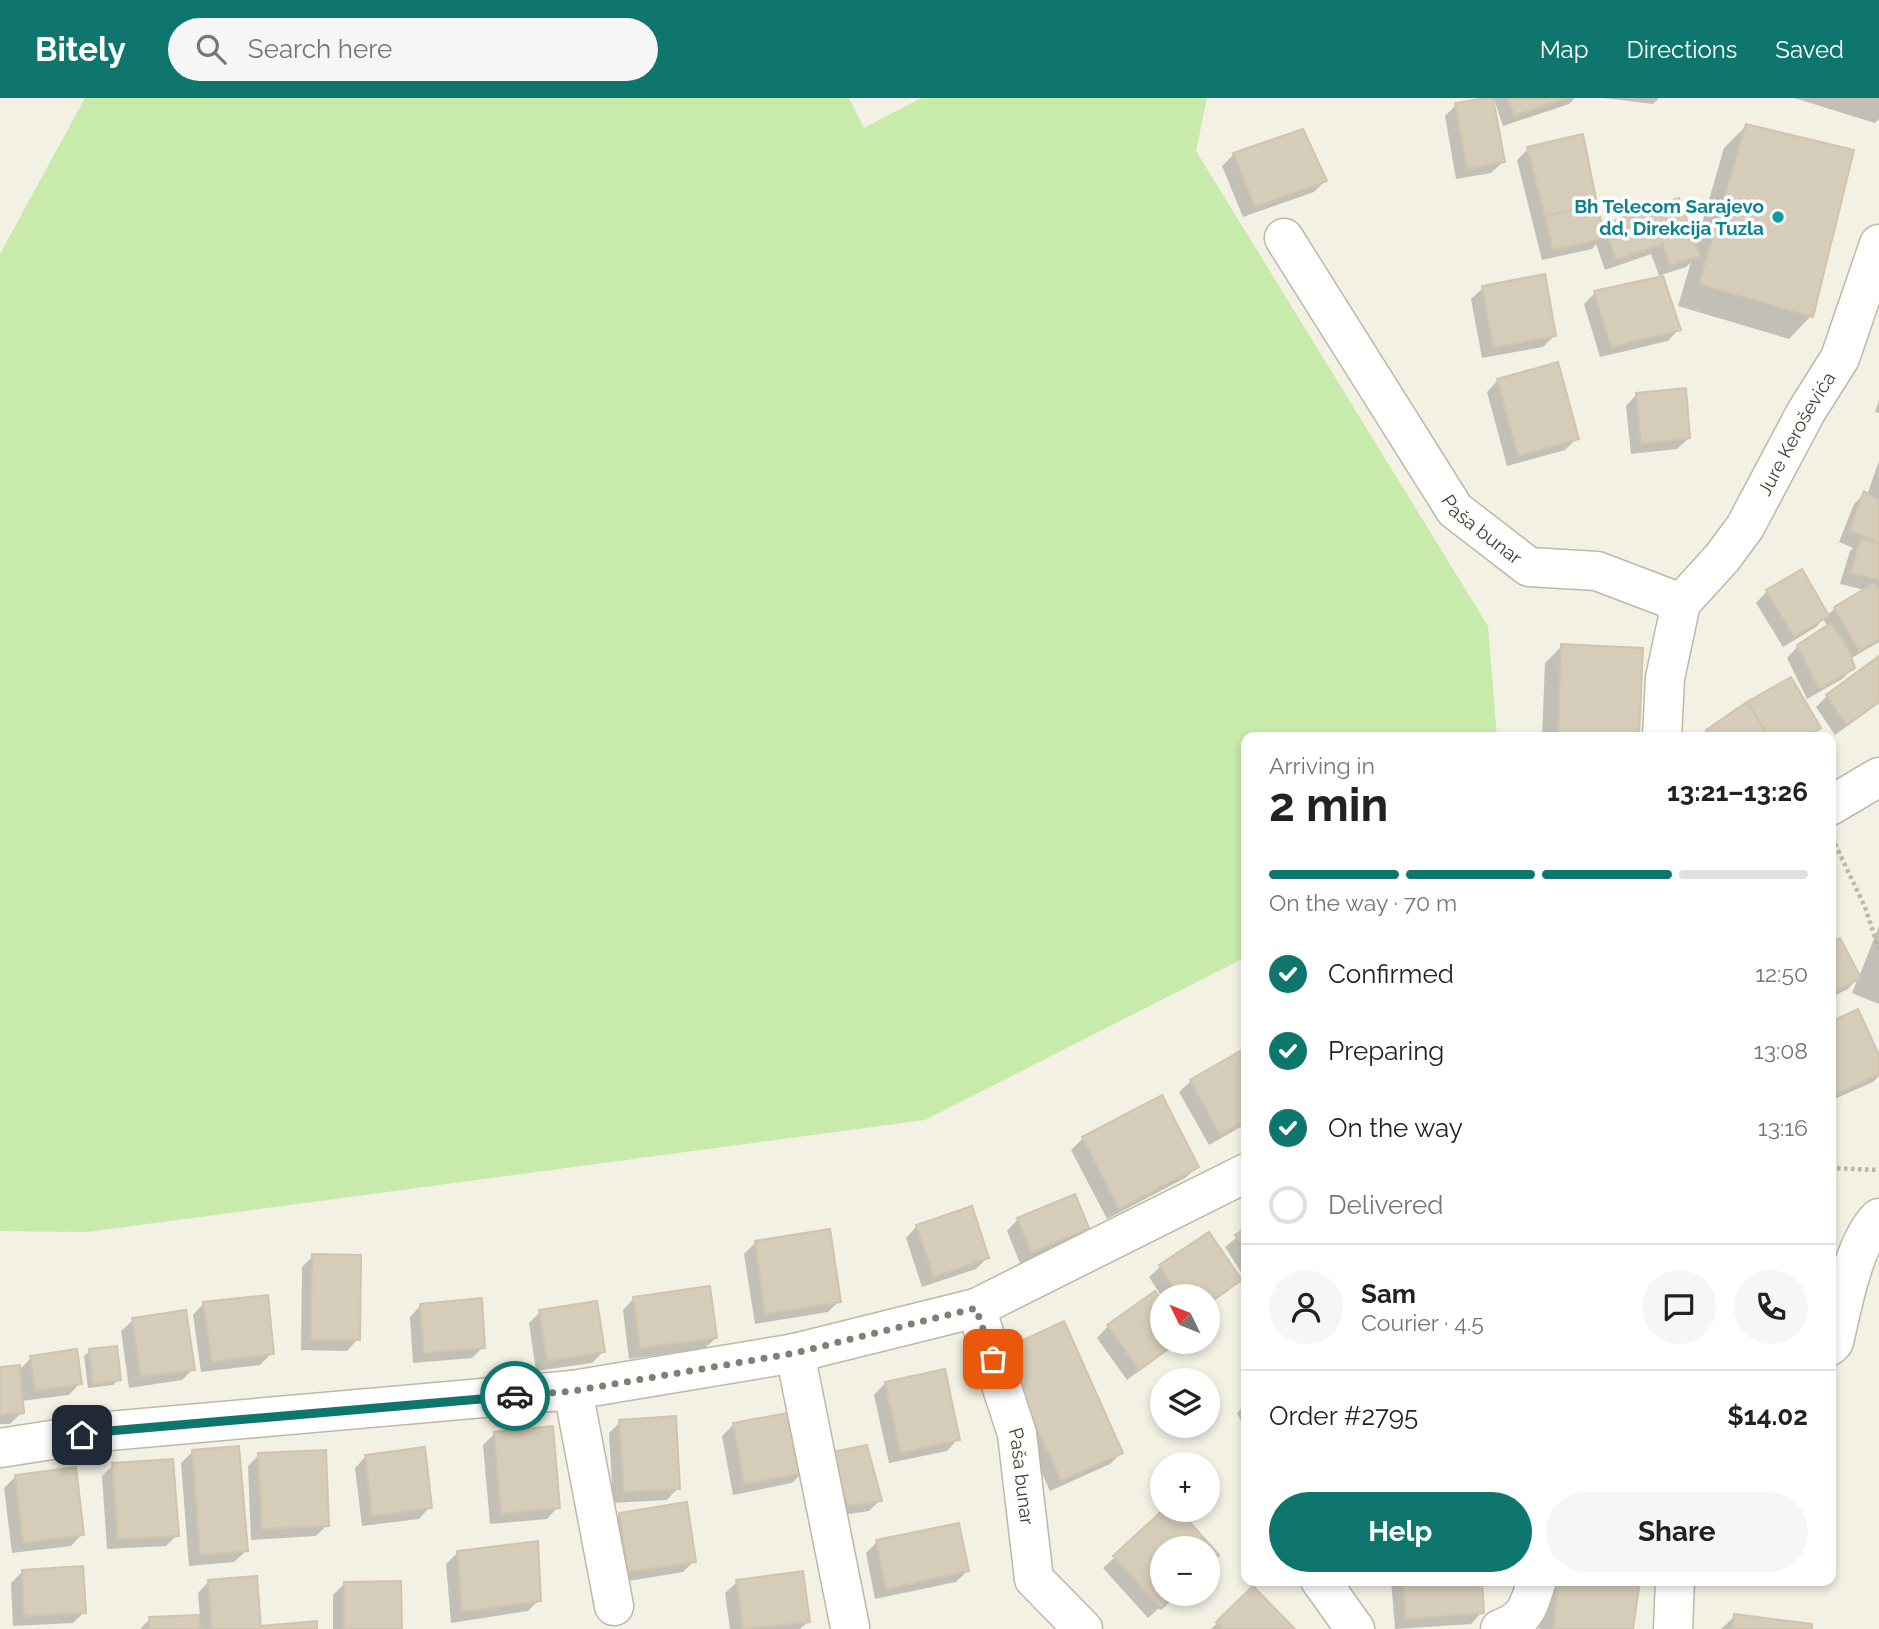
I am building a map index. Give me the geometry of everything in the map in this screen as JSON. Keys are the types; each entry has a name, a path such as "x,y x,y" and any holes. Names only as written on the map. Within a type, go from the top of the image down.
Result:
{"street":[{"name":"Paša bunar","path":"1284,237 1455,510 1529,567 1597,571 1681,603"},
{"name":"Jure Keroševića","path":"1681,603 1722,558 1745,527 1806,412 1840,358 1879,244"},
{"path":"1662,732 1665,678 1681,603"},
{"path":"1836,802 1879,777"},
{"path":"0,1448 109,1431 573,1391 795,1353 976,1308 1241,1176"},
{"path":"1836,1335 1862,1242 1879,1218"},
{"name":"Paša bunar","path":"976,1308 1017,1434 1034,1578 1083,1629"},
{"path":"795,1353 850,1627"},
{"path":"573,1391 614,1606"},
{"path":"1324,1586 1355,1629"},
{"path":"1500,1629 1524,1616 1534,1586"},
{"path":"1673,1629 1675,1586"}],"path":[{"path":"1836,846 1865,907 1879,950"},
{"path":"1836,1168 1879,1170"}],"green space":[{"path":"85,98 849,98 864,128 921,98 1207,98 1196,151 1488,626 1497,732 1241,732 1241,960 925,1120 87,1232 0,1231 0,254"}],"building":[{"path":"1493,98 1505,162 1467,169 1455,103"},
{"path":"1508,98 1567,98 1514,116"},
{"name":"Bh Telecom Sarajevo dd, Direkcija Tuzla","path":"1746,124 1854,150 1813,317 1699,284"},
{"path":"1303,129 1327,181 1255,207 1233,153"},
{"path":"1583,134 1597,204 1545,216 1527,147"},
{"path":"1679,198 1700,256 1670,266 1663,244 1616,260 1604,224"},
{"path":"1597,204 1605,238 1553,250 1545,216"},
{"path":"1545,274 1556,336 1493,348 1482,286"},
{"path":"1663,276 1681,330 1611,347 1594,291"},
{"path":"1558,362 1579,439 1518,456 1497,379"},
{"path":"1686,388 1690,438 1641,444 1636,393"},
{"path":"1864,491 1879,500 1879,542 1849,531"},
{"path":"1861,538 1879,544 1879,580 1850,573"},
{"path":"1802,569 1829,616 1794,637 1766,590"},
{"path":"1874,583 1879,590 1879,639 1859,651 1834,607"},
{"path":"1831,623 1849,650 1855,668 1819,689 1797,645"},
{"path":"1561,644 1643,648 1639,732 1558,732"},
{"path":"1879,656 1879,702 1847,725 1826,695"},
{"path":"1791,677 1821,728 1815,732 1766,732 1747,702"},
{"path":"1747,702 1766,732 1707,732 1706,730"},
{"path":"1840,938 1861,978 1836,991 1836,940"},
{"path":"1858,1009 1879,1055 1879,1074 1836,1094 1836,1019"},
{"path":"1241,1051 1241,1123 1220,1135 1190,1080"},
{"path":"1162,1095 1199,1167 1119,1209 1082,1137"},
{"path":"1075,1194 1089,1228 1031,1253 1017,1218"},
{"path":"972,1206 989,1258 934,1277 916,1225"},
{"path":"830,1229 841,1302 765,1314 755,1241"},
{"path":"1241,1231 1241,1244 1235,1235"},
{"path":"1209,1232 1241,1279 1220,1295 1220,1284 1171,1284 1159,1265"},
{"path":"312,1254 361,1255 360,1340 311,1340"},
{"path":"710,1286 717,1338 640,1348 633,1297"},
{"path":"268,1295 274,1354 212,1362 203,1302"},
{"path":"1150,1295 1150,1354 1161,1354 1139,1370 1107,1325"},
{"path":"482,1298 485,1348 424,1353 420,1304"},
{"path":"597,1301 605,1352 547,1361 539,1310"},
{"path":"186,1310 195,1370 140,1377 132,1318"},
{"path":"1064,1321 1123,1453 1061,1481 1002,1350"},
{"path":"117,1346 121,1380 93,1384 89,1349"},
{"path":"77,1349 82,1384 35,1391 30,1356"},
{"path":"20,1365 24,1413 0,1415 0,1367"},
{"path":"945,1369 960,1440 900,1453 885,1382"},
{"path":"793,1412 805,1473 744,1484 733,1423"},
{"path":"676,1416 680,1489 624,1492 619,1420"},
{"path":"553,1426 560,1508 501,1514 494,1432"},
{"path":"867,1445 882,1501 847,1506 832,1452"},
{"path":"239,1446 248,1551 200,1555 192,1450"},
{"path":"425,1447 432,1508 372,1516 365,1455"},
{"path":"326,1450 329,1526 262,1529 258,1453"},
{"path":"173,1459 179,1536 118,1539 112,1463"},
{"path":"76,1467 84,1535 23,1543 15,1475"},
{"path":"687,1502 696,1562 628,1572 619,1513"},
{"path":"1150,1522 1190,1522 1202,1536 1150,1536 1150,1597 1113,1556"},
{"path":"959,1523 969,1571 886,1589 876,1540"},
{"path":"538,1541 541,1601 462,1612 457,1551"},
{"path":"83,1566 86,1613 24,1616 22,1570"},
{"path":"803,1571 810,1622 743,1629 736,1580"},
{"path":"257,1576 261,1629 212,1629 208,1580"},
{"path":"401,1581 402,1629 344,1629 344,1582"},
{"path":"1253,1586 1295,1629 1223,1629 1216,1622"},
{"path":"1403,1586 1482,1586 1484,1613 1406,1619"},
{"path":"1558,1586 1639,1586 1633,1629 1553,1629"},
{"path":"1734,1614 1812,1624 1812,1629 1732,1629"},
{"path":"199,1615 200,1629 150,1629 149,1617"},
{"path":"317,1621 317,1629 261,1629 261,1626"}],"way so far":[{"path":"515,1396 573,1391 795,1353 976,1308 993,1359"}],"place":[{"name":"Bh Telecom Sarajevo dd, Direkcija Tuzla","path":"1778,217"}],"route":[{"path":"82,1435 515,1396"}]}
